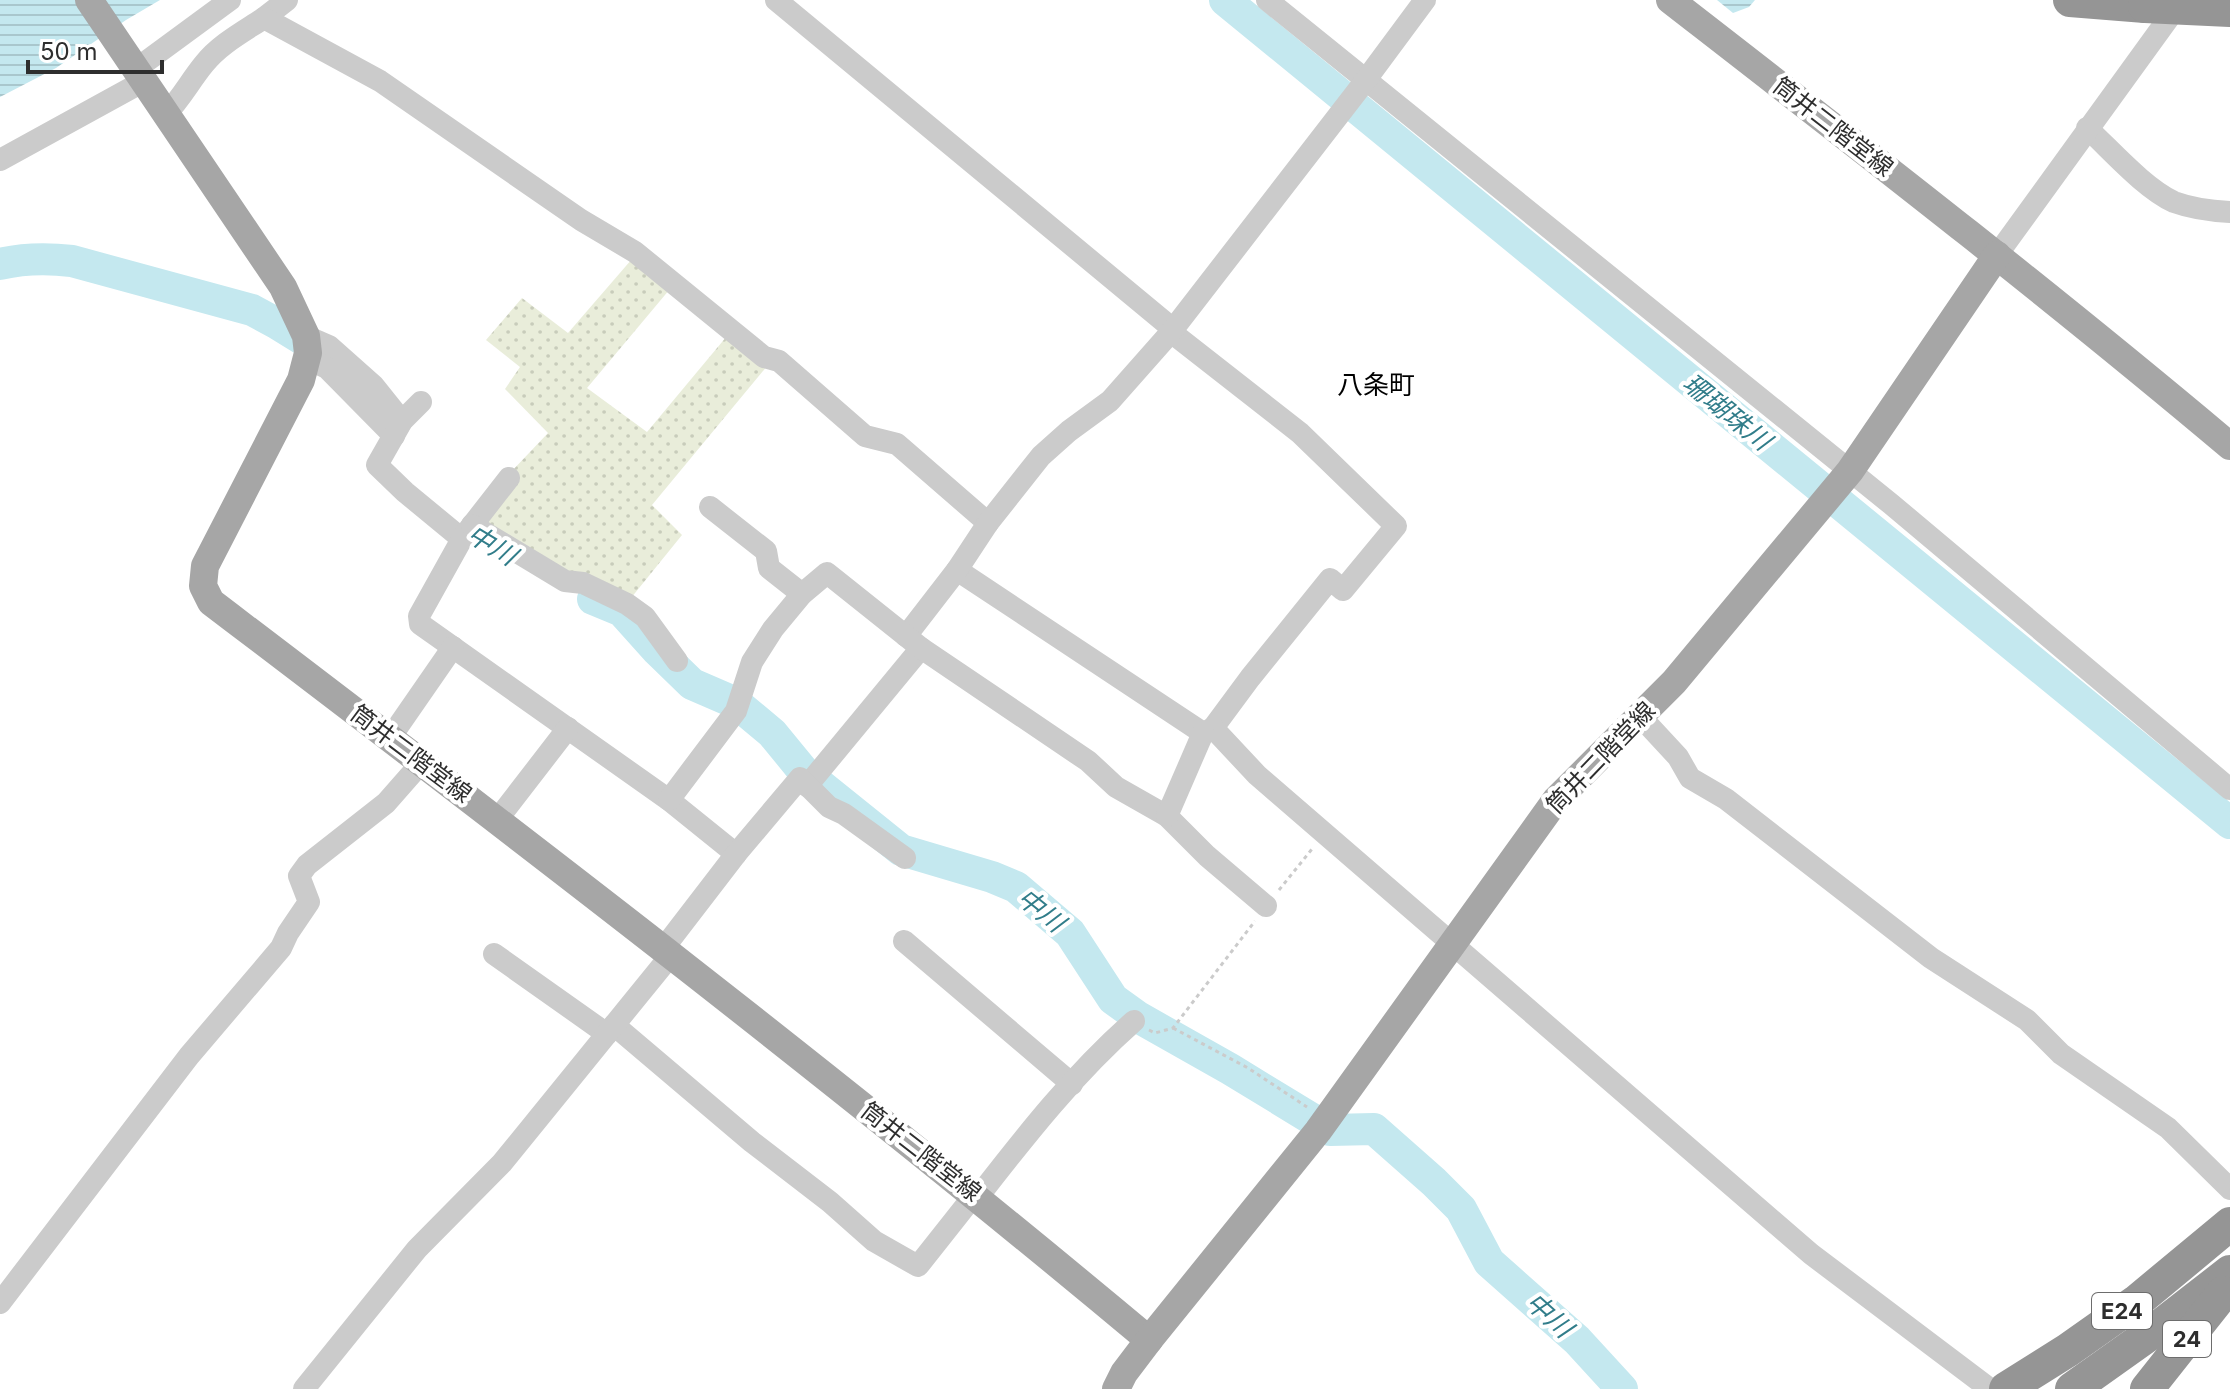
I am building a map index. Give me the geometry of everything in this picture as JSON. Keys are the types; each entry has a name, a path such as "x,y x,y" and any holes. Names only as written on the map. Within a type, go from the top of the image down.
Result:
{"highway":[{"path":"2070,0 2230,9"},
{"path":"2200,0 2230,9"},
{"name":"E24","path":"2006,1389 2136,1302 2230,1226"},
{"name":"24","path":"2025,1389 2119,1326 2167,1287 2230,1226"},
{"name":"E24","path":"2072,1389 2158,1328 2229,1283"},
{"name":"24","path":"2092,1389 2229,1283"},
{"name":"24","path":"2147,1389 2229,1283"}],"main road":[{"path":"89,0 283,287 307,346"},
{"name":"筒井二階堂線","path":"1670,0 1997,255 2230,446"},
{"name":"筒井二階堂線","path":"1116,1389 1149,1340 1323,1123 1556,800 1674,682 1849,473 1997,255"},
{"name":"筒井二階堂線","path":"307,346 301,380 205,566 203,586 211,602 667,952 976,1196 1149,1340"}],"street":[{"path":"0,160 43,136 230,0"},
{"path":"165,115 180,100 204,64 224,44 287,0"},
{"path":"776,0 1300,433 1396,526 1343,590 1330,579 1208,731 1167,816"},
{"path":"1267,0 1364,82 1849,473 2230,789"},
{"path":"812,780 913,642 988,523 1041,456 1110,401 1172,330 1425,0"},
{"path":"1997,255 2181,0"},
{"path":"264,18 380,81 581,220 635,252 764,357 779,361 865,436 897,444 988,523"},
{"path":"2087,128 2145,182 2172,201 2202,211 2230,212"},
{"path":"0,145 29,132 43,136"},
{"path":"307,346 327,368 398,428"},
{"path":"421,402 398,428 377,465 405,492 466,534 565,581 583,583 627,604 645,617 677,661"},
{"path":"509,478 466,534 419,616 420,624 669,800 736,854"},
{"path":"710,507 766,551 769,568 802,594"},
{"path":"957,570 1208,731 1811,1254 1990,1389"},
{"path":"669,800 738,705 752,662 773,629 802,594 827,573 913,642 1088,761 1116,787 1167,816 1207,856 1266,906"},
{"path":"390,738 453,647"},
{"path":"1640,716 1678,757 1690,778 1726,799 1931,958 2027,1020 2061,1054 2168,1128 2230,1189"},
{"path":"497,820 568,728"},
{"path":"0,1303 189,1056 281,948 309,902 299,876 307,865 386,803 422,762"},
{"path":"304,1389 417,1249 502,1163 611,1030 736,854 800,778 812,780 829,807 844,814 905,858"},
{"path":"904,941 1072,1084"},
{"path":"494,954 611,1030 830,1202 874,1241 918,1266 1035,1124 1112,1040 1134,1021"}],"path":[{"path":"1155,1033 1173,1028 1324,833"},
{"path":"1173,1028 1248,1068 1323,1123"}],"green space":[{"path":"632,259 670,289 587,388 647,432 727,336 768,365 652,505 682,535 631,598 556,566 484,522 510,473 548,433 505,389 520,367 486,340 522,298 568,333"}],"water":[{"path":"0,0 160,0 56,68 0,97"},
{"path":"1717,0 1755,0 1749,7 1733,13"}],"waterway":[{"name":"珊瑚珠川","path":"1225,0 2230,823"},
{"name":"中川","path":"0,264 36,259 72,261 252,310 323,352"},
{"name":"中川","path":"593,599 622,611 692,684 736,703 772,733 804,772 901,850 1016,887 1070,933 1113,999 1138,1017 1330,1130 1374,1129 1461,1209 1489,1262 1577,1340 1622,1389"}],"district":[{"name":"八条町","path":"1376,385"}]}
